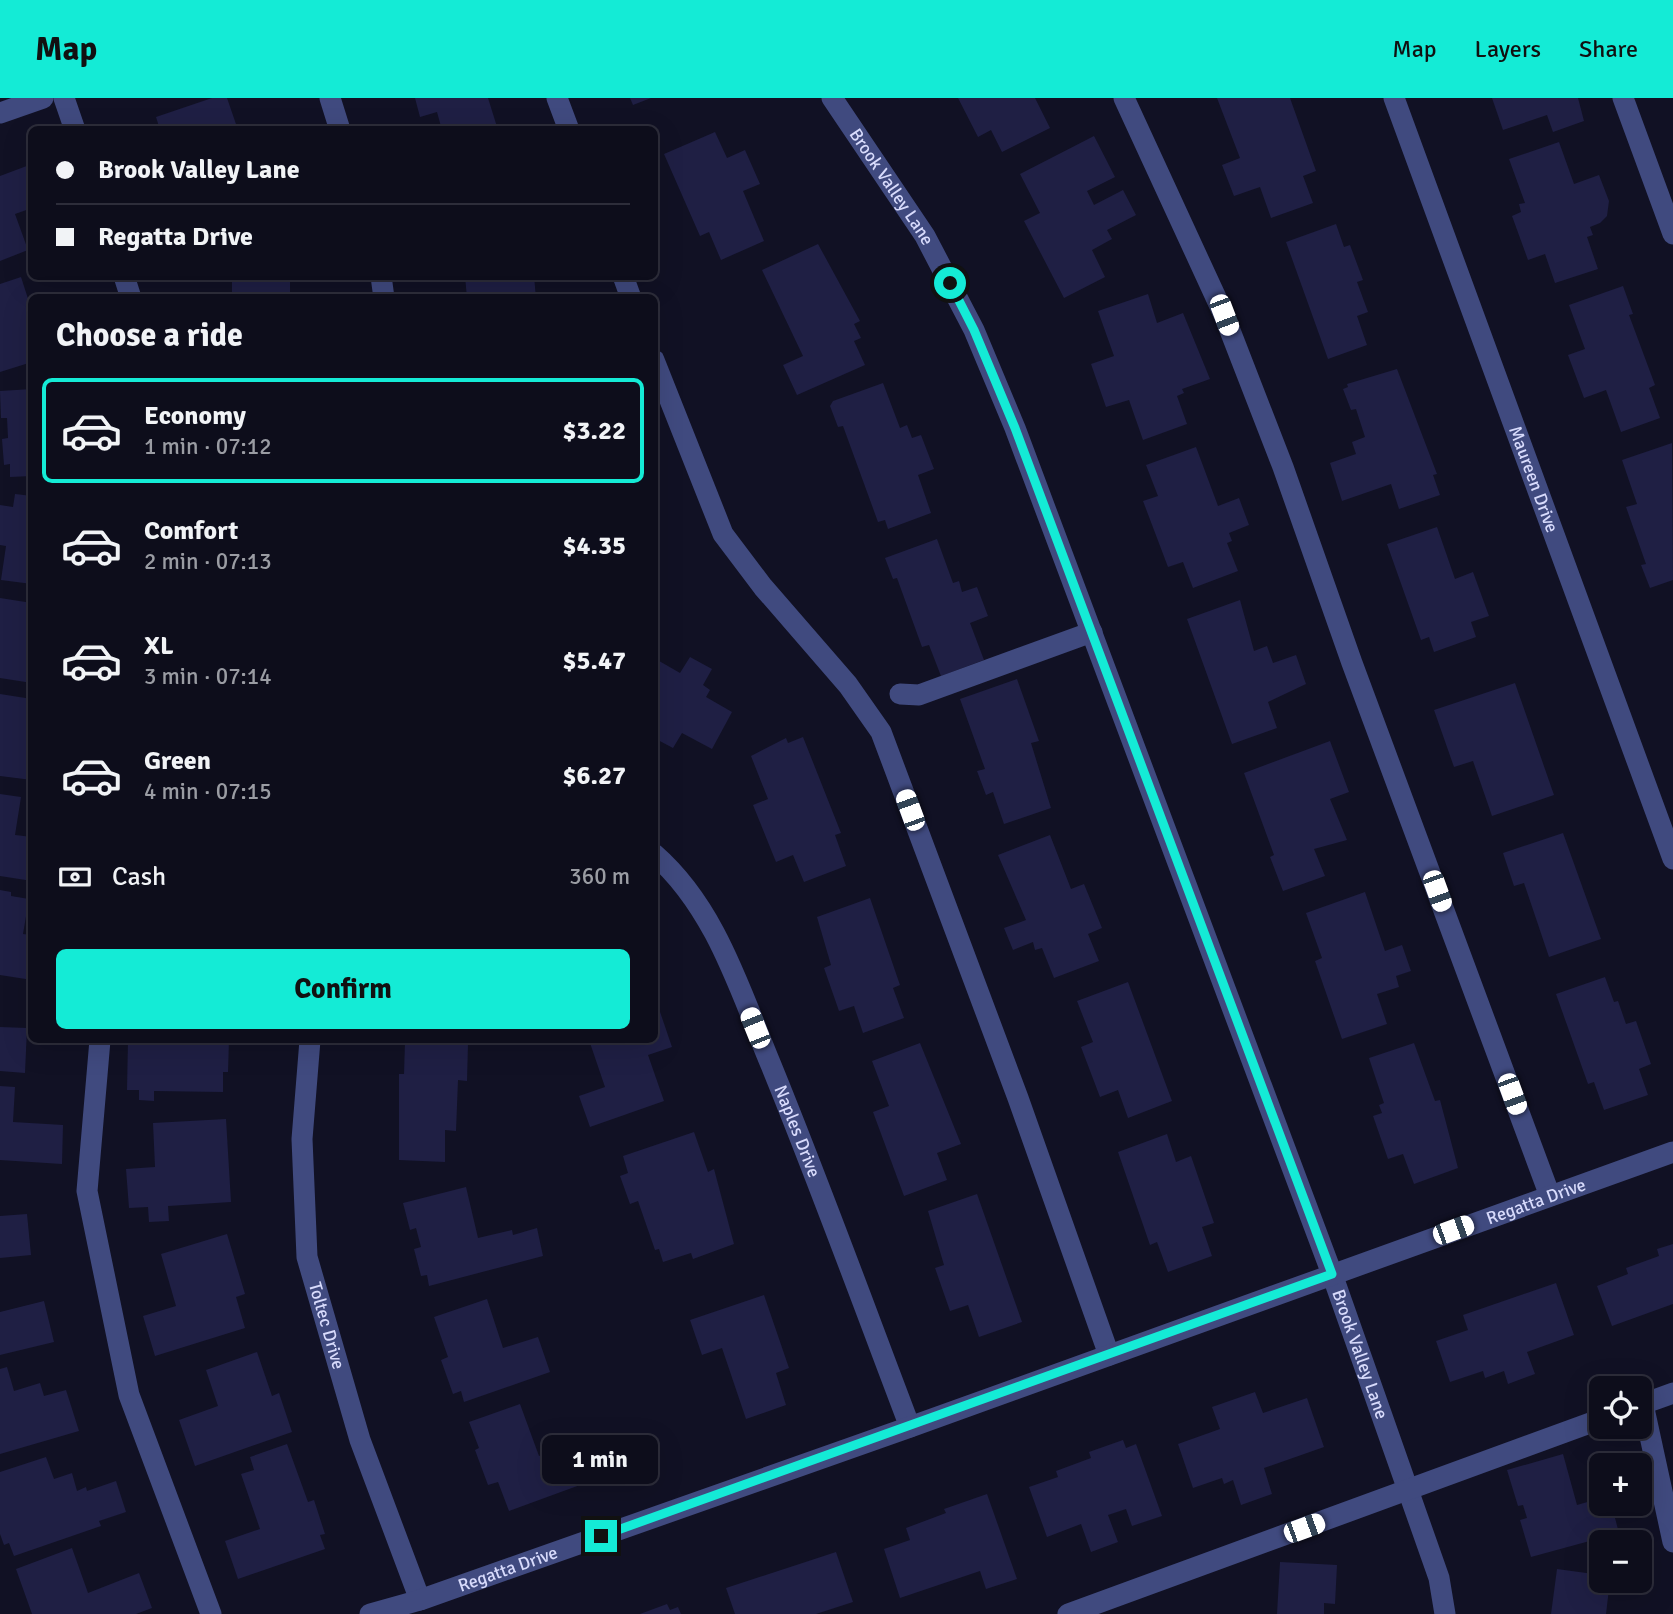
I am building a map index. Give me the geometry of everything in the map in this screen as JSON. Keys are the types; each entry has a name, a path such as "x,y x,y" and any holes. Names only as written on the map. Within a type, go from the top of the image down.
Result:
{"street":[{"path":"0,113 43,98"},
{"path":"64,98 74,126"},
{"path":"330,98 339,126"},
{"path":"557,98 568,126"},
{"name":"Brook Valley Lane","path":"832,98 925,236 974,330 1015,428 1332,1274 1439,1578 1446,1614"},
{"path":"1124,98 1219,303 1239,353 1550,1196"},
{"name":"Maureen Drive","path":"1394,98 1673,859"},
{"path":"1623,98 1673,234"},
{"path":"658,370 723,534 763,587 848,685 881,732 1018,1098 1109,1355"},
{"path":"900,694 919,695 1092,632"},
{"name":"Naples Drive","path":"658,857 676,873 716,933 785,1100 910,1427"},
{"path":"100,1043 87,1191 129,1395 211,1614"},
{"name":"Toltec Drive","path":"310,1043 302,1139 307,1256 360,1440 420,1600"},
{"name":"Regatta Drive","path":"370,1614 420,1600 910,1427 1673,1152"},
{"path":"1652,1400 1673,1392"},
{"path":"1068,1614 1589,1423"},
{"path":"1649,1439 1673,1542"}],"building":[{"path":"212,98 227,98 237,126 159,126 156,117"},
{"path":"415,98 488,98 497,126 441,126 437,112 420,117"},
{"path":"630,98 651,98 633,105"},
{"path":"958,98 1035,98 1050,128 1002,152 991,130 978,137"},
{"path":"1217,98 1290,98 1316,171 1303,176 1313,203 1271,218 1260,187 1234,196 1222,165 1240,158"},
{"path":"1492,98 1578,98 1584,121 1553,132 1547,115 1503,130"},
{"path":"715,132 727,158 745,150 760,184 743,191 764,241 721,260 709,232 700,236 664,154"},
{"path":"1094,136 1115,177 1087,191 1094,205 1123,190 1136,215 1107,230 1112,239 1092,250 1105,277 1064,298 1024,221 1040,213 1020,174"},
{"path":"1559,142 1574,184 1599,175 1609,201 1607,216 1590,227 1593,235 1587,237 1598,269 1555,283 1545,254 1528,260 1512,216 1521,212 1519,204 1525,203 1509,159"},
{"path":"28,166 28,209 15,214 28,250 0,261 0,176"},
{"path":"1336,224 1344,247 1350,245 1363,280 1357,282 1368,312 1357,316 1367,345 1328,359 1286,242"},
{"path":"818,244 860,321 854,324 861,338 854,341 865,365 797,395 783,365 803,356 762,270"},
{"path":"21,277 28,299 28,363 0,372 0,284"},
{"path":"232,280 290,280 290,294 232,294"},
{"path":"465,280 534,280 536,294 467,294"},
{"path":"1623,286 1633,314 1629,315 1655,385 1649,388 1660,418 1621,432 1606,390 1584,398 1568,355 1585,349 1569,305"},
{"path":"1148,294 1157,323 1183,313 1210,379 1182,389 1184,393 1177,396 1187,424 1143,440 1129,400 1106,407 1091,364 1114,356 1098,311"},
{"path":"1397,369 1437,474 1433,475 1440,495 1399,509 1391,484 1342,501 1330,463 1356,454 1352,442 1365,437 1356,409 1351,410 1343,389 1348,387 1347,384"},
{"path":"883,383 900,428 907,425 912,438 921,435 934,469 918,475 931,513 888,529 885,520 878,522 843,426 838,427 830,406 833,401"},
{"path":"28,389 28,476 10,477 10,464 4,465 2,439 8,438 7,418 1,418 0,391"},
{"path":"1672,443 1673,580 1650,588 1641,565 1646,564 1626,507 1637,504 1622,460"},
{"path":"1196,447 1218,506 1239,498 1249,525 1229,533 1232,541 1227,543 1238,571 1193,588 1183,562 1168,567 1143,501 1158,496 1146,465"},
{"path":"15,494 28,496 28,583 1,580 6,546 0,545 0,505 13,507"},
{"path":"1437,527 1455,579 1473,572 1489,616 1471,622 1476,637 1434,652 1429,637 1421,640 1387,544"},
{"path":"937,539 953,583 959,581 962,592 977,587 988,616 970,623 984,660 941,676 929,645 922,647 897,578 893,579 885,558"},
{"path":"0,598 28,602 28,682 0,678"},
{"path":"1240,600 1254,651 1267,646 1273,663 1296,655 1306,684 1268,702 1277,728 1232,744 1187,619"},
{"path":"690,657 712,669 703,685 710,690 706,697 732,712 712,749 682,733 673,748 658,740 658,660 680,673"},
{"path":"1017,679 1039,741 1031,743 1051,808 1004,824 993,792 986,795 977,771 985,769 960,699"},
{"path":"1515,683 1554,795 1492,816 1473,761 1454,767 1434,710"},
{"path":"0,694 28,698 28,780 0,776"},
{"path":"803,737 841,833 835,835 846,866 804,882 793,855 776,862 753,805 768,799 751,756 786,738 788,743"},
{"path":"1330,741 1349,792 1330,799 1347,840 1314,849 1325,876 1283,891 1270,857 1274,855 1244,773"},
{"path":"0,794 21,797 15,835 28,837 28,880 0,876"},
{"path":"1563,833 1601,939 1549,957 1524,883 1514,886 1503,853"},
{"path":"1050,835 1071,889 1084,884 1102,928 1088,934 1099,961 1054,978 1042,948 1035,950 1033,942 1013,950 1004,928 1026,920 998,855"},
{"path":"0,890 11,892 11,896 28,899 23,934 28,935 28,979 0,975"},
{"path":"1365,892 1385,951 1402,945 1411,971 1396,976 1399,987 1377,994 1387,1024 1342,1039 1315,961 1322,958 1306,913"},
{"path":"870,898 900,985 893,988 904,1018 863,1033 854,1006 839,1011 824,968 831,965 817,917"},
{"path":"1605,977 1626,1024 1636,1021 1651,1064 1639,1069 1648,1095 1604,1110 1594,1082 1588,1084 1556,994"},
{"path":"1128,982 1172,1101 1128,1118 1118,1090 1100,1097 1081,1047 1093,1042 1077,1001"},
{"path":"658,1006 672,1047 648,1055 664,1101 590,1127 579,1096 605,1087 590,1043 658,1043"},
{"path":"0,1027 27,1028 25,1073 0,1071"},
{"path":"128,1043 229,1043 228,1072 223,1072 223,1092 154,1091 154,1101 139,1100 139,1090 127,1090"},
{"path":"405,1043 468,1044 467,1081 458,1080 456,1131 445,1130 445,1162 399,1160 399,1074 404,1074"},
{"path":"920,1043 961,1144 937,1153 947,1180 904,1196 873,1112 889,1106 872,1061"},
{"path":"1414,1043 1435,1101 1440,1100 1458,1168 1414,1184 1403,1154 1388,1159 1373,1116 1382,1113 1379,1105 1384,1103 1369,1058"},
{"path":"0,1086 15,1087 13,1122 63,1125 62,1164 0,1160"},
{"path":"226,1119 231,1202 168,1206 169,1221 149,1222 148,1207 129,1208 126,1169 155,1167 153,1123"},
{"path":"694,1132 708,1172 714,1169 734,1244 693,1259 691,1253 663,1262 659,1249 655,1250 638,1201 630,1204 620,1176 628,1173 623,1156"},
{"path":"1167,1134 1176,1162 1191,1156 1214,1223 1202,1227 1212,1256 1168,1272 1157,1242 1150,1245 1118,1152"},
{"path":"466,1187 478,1238 512,1230 513,1235 537,1228 543,1256 429,1286 427,1275 421,1276 414,1249 421,1247 416,1228 410,1230 403,1203"},
{"path":"977,1194 1022,1322 979,1337 968,1305 950,1311 935,1268 944,1265 928,1211"},
{"path":"27,1214 31,1255 0,1258 0,1216"},
{"path":"227,1234 245,1294 236,1297 245,1328 155,1356 143,1316 176,1306 161,1254"},
{"path":"1673,1244 1673,1304 1612,1326 1597,1286 1628,1274 1626,1268 1659,1256 1657,1249"},
{"path":"1556,1283 1574,1335 1527,1352 1535,1374 1508,1384 1504,1371 1485,1378 1483,1371 1450,1382 1436,1341 1468,1330 1463,1315"},
{"path":"764,1295 789,1368 776,1373 786,1405 746,1419 722,1348 702,1355 690,1320"},
{"path":"487,1299 503,1348 538,1337 550,1372 464,1402 461,1391 453,1394 441,1360 448,1357 434,1317"},
{"path":"44,1301 54,1342 0,1355 0,1312"},
{"path":"257,1352 272,1396 279,1393 292,1432 195,1466 179,1420 218,1406 206,1370"},
{"path":"7,1367 14,1391 40,1383 44,1396 66,1390 79,1431 0,1454 0,1369"},
{"path":"1255,1392 1263,1413 1307,1398 1324,1447 1264,1468 1272,1494 1241,1505 1233,1480 1224,1484 1222,1478 1193,1488 1178,1444 1220,1429 1212,1407"},
{"path":"520,1404 539,1456 566,1446 580,1485 509,1511 498,1482 488,1485 475,1450 479,1448 469,1422"},
{"path":"1123,1440 1126,1448 1136,1444 1162,1516 1132,1526 1126,1509 1108,1515 1118,1542 1091,1552 1081,1524 1047,1537 1029,1487 1058,1477 1056,1471 1091,1458 1089,1452"},
{"path":"287,1444 308,1502 314,1500 325,1534 320,1535 325,1549 238,1579 225,1541 260,1529 241,1474 254,1470 250,1457"},
{"path":"1563,1454 1577,1505 1589,1502 1589,1516 1614,1516 1618,1530 1589,1530 1589,1541 1531,1557 1520,1520 1527,1518 1523,1505 1518,1506 1507,1470"},
{"path":"46,1457 54,1479 72,1473 77,1491 86,1487 87,1491 116,1481 126,1512 99,1521 101,1526 14,1556 9,1543 4,1545 0,1534 0,1472"},
{"path":"987,1494 1017,1579 986,1589 980,1571 900,1598 884,1549 910,1540 906,1528 946,1513 944,1509"},
{"path":"72,1548 88,1593 139,1573 152,1608 136,1614 32,1614 16,1569"},
{"path":"836,1552 853,1602 816,1614 735,1614 726,1588"},
{"path":"1280,1562 1337,1565 1335,1604 1324,1603 1324,1614 1277,1614"},
{"path":"1557,1569 1589,1573 1589,1593 1608,1593 1606,1614 1551,1614"},
{"path":"667,1604 670,1610 678,1607 681,1614 640,1614"}],"route":[{"path":"601,1536 1332,1274 1015,428 974,330 950,283"}]}
